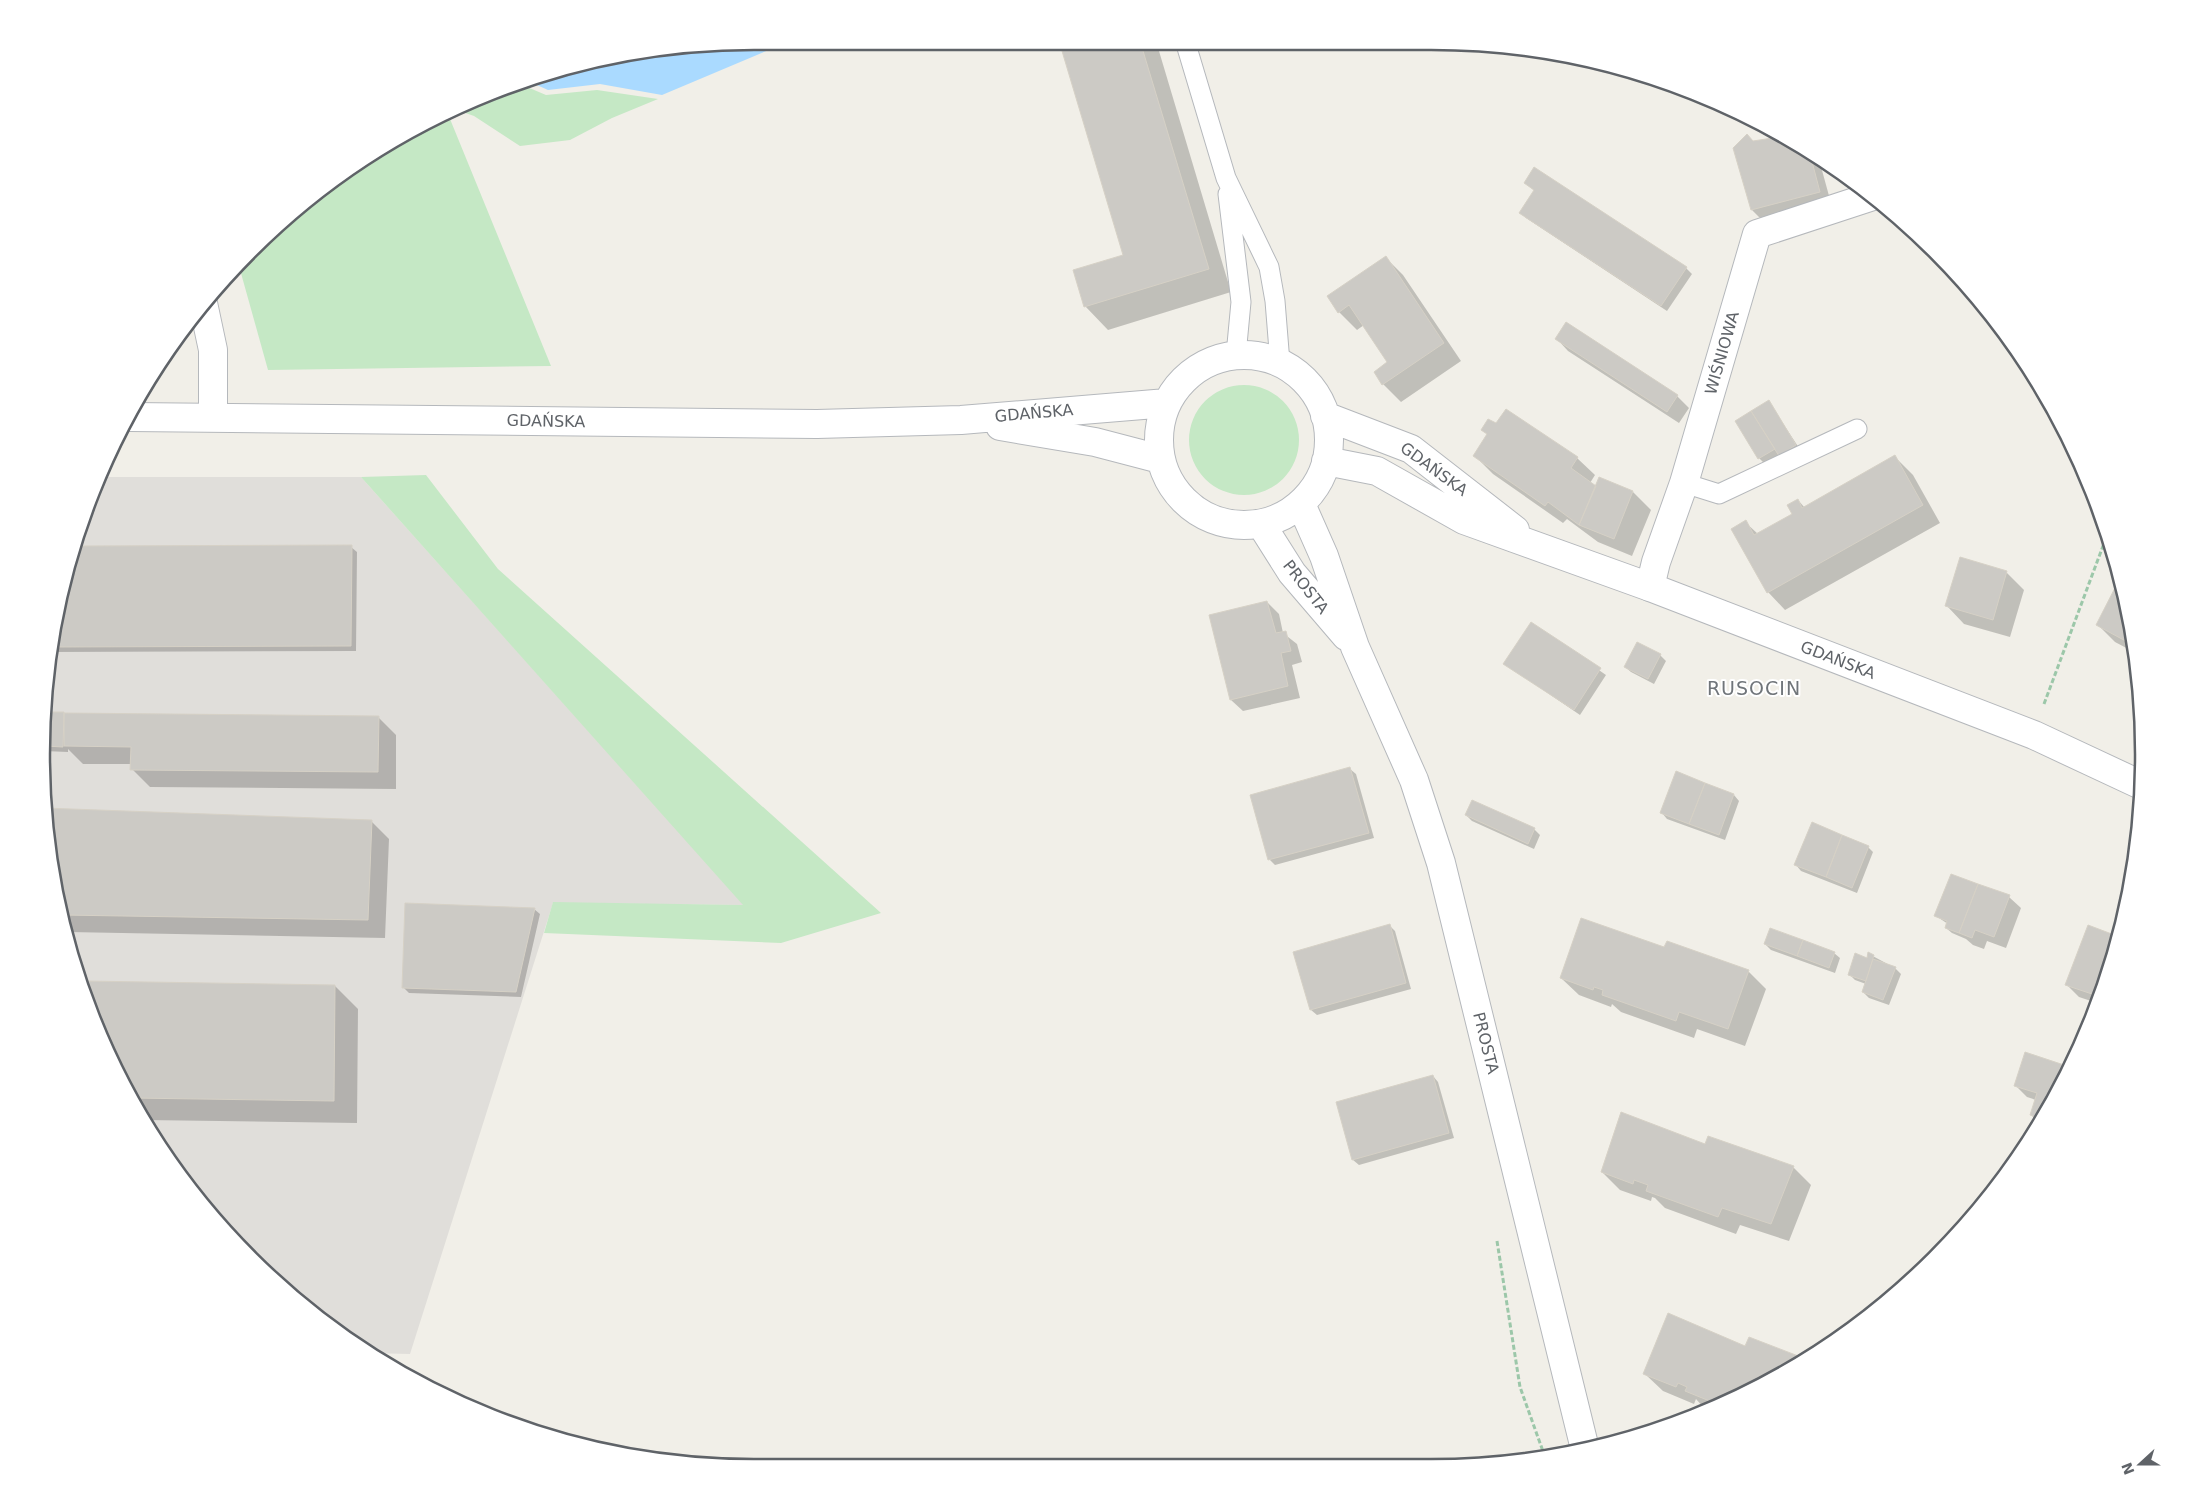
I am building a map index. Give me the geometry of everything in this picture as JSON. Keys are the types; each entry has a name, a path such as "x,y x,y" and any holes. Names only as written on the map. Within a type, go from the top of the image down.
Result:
{"street":[{"name":"WIŚNIOWA","path":"1650,587 1656,562 1684,483 1757,234 1863,199"},
{"path":"206,314 213,350 213,417"},
{"path":"1236,356 1258,357 1280,363 1300,377 1315,395 1325,416 1329,438 1326,461 1320,477 1301,504 1282,516 1261,524 1228,524 1198,512 1174,489 1160,459 1159,430 1167,403 1179,385 1196,370 1215,360 1236,356"},
{"name":"GDAŃSKA","path":"136,417 807,424 961,420 1167,403"},
{"name":"GDAŃSKA","path":"1325,416 1411,448 1532,543"},
{"name":"GDAŃSKA","path":"961,420 1095,442 1160,459"},
{"name":"GDAŃSKA","path":"1326,461 1377,471 1464,520 1650,587 2034,735 2134,782"},
{"name":"PROSTA","path":"1301,504 1324,556 1355,647 1414,780 1441,862 1583,1442"},
{"name":"PROSTA","path":"1261,524 1292,573 1355,647"}],"lane":[{"path":"1188,50 1226,178 1269,266 1275,301 1280,363"},
{"path":"1226,178 1241,302 1236,356"},
{"path":"1684,483 1719,494 1857,429"}],"path":[{"path":"2034,735 2040,713 2103,546"},
{"path":"1497,1240 1520,1387 1543,1449"}],"shaded area":[{"path":"108,477 361,477 744,905 553,903 410,1354 384,1353 326,1313 256,1253 225,1219 169,1146 144,1107 104,1024 87,981 74,937 56,846 50,754 56,663 64,617 74,572 87,528"}],"green space":[{"path":"528,87 546,95 597,90 658,99 612,118 570,140 520,146 474,116 465,113"},
{"path":"450,120 551,366 268,370 241,273 290,225 326,196 402,144"},
{"path":"1244,385 1265,389 1283,401 1295,419 1299,440 1295,461 1283,479 1265,491 1244,495 1223,491 1205,479 1193,461 1189,440 1193,419 1205,401 1223,389"},
{"path":"426,475 498,569 881,913 781,943 544,933 553,902 743,905 361,477"}],"water":[{"path":"769,50 662,95 600,84 548,90 536,85 617,64 663,56"}],"building":[{"path":"1062,50 1143,50 1209,269 1084,307 1073,270 1123,255"},
{"path":"1747,134 1753,141 1772,138 1812,163 1820,192 1751,210 1733,148"},
{"path":"1534,167 1687,267 1661,306 1519,213 1534,190 1524,183"},
{"path":"1386,256 1444,343 1382,385 1374,372 1387,362 1349,305 1338,313 1327,296"},
{"path":"1566,322 1678,395 1667,412 1555,339"},
{"path":"1769,400 1796,445 1779,456 1751,411"},
{"path":"1506,409 1578,457 1571,468 1596,486 1579,525 1548,502 1545,506 1473,456 1487,434 1481,430 1488,419 1496,423"},
{"path":"1751,411 1775,449 1758,459 1735,421"},
{"path":"1895,455 1923,505 1767,593 1731,529 1746,520 1754,535 1792,514 1787,505 1798,499 1802,508"},
{"path":"1599,477 1633,491 1614,539 1579,525"},
{"path":"352,545 351,646 59,647 74,572 82,546"},
{"path":"1960,557 2007,571 1993,620 1945,606"},
{"path":"2115,588 2125,641 2096,625"},
{"path":"1267,601 1276,633 1286,631 1291,651 1281,653 1288,686 1230,700 1209,615"},
{"path":"1531,622 1601,668 1574,710 1503,664"},
{"path":"1637,642 1661,654 1648,679 1624,667"},
{"path":"52,712 64,712 63,747 50,746"},
{"path":"64,713 379,716 378,772 130,770 131,747 64,746"},
{"path":"1350,767 1369,833 1268,860 1250,795"},
{"path":"1676,771 1705,783 1689,824 1660,813"},
{"path":"1705,783 1734,794 1719,835 1689,824"},
{"path":"1472,800 1535,828 1528,844 1465,815"},
{"path":"53,808 372,820 368,920 69,915 56,846"},
{"path":"1812,822 1842,835 1826,877 1794,865"},
{"path":"1842,835 1869,846 1852,888 1826,877"},
{"path":"1951,874 1978,884 1959,933 1945,928 1947,921 1934,916"},
{"path":"1978,884 2010,895 1994,937 1975,930 1972,938 1959,933"},
{"path":"405,903 535,908 516,992 402,988"},
{"path":"1581,918 1664,947 1667,941 1749,970 1728,1029 1679,1012 1676,1021 1602,995 1603,990 1594,987 1593,990 1560,978"},
{"path":"1390,924 1406,983 1310,1010 1293,952"},
{"path":"2088,925 2112,934 2093,994 2065,985"},
{"path":"1770,928 1803,940 1797,956 1764,944"},
{"path":"1803,940 1835,952 1829,968 1797,956"},
{"path":"1868,952 1874,955 1866,981 1848,975 1855,953 1867,958"},
{"path":"1873,959 1896,967 1883,1000 1862,992"},
{"path":"87,981 335,985 334,1101 139,1098 104,1024"},
{"path":"2025,1052 2063,1065 2035,1117 2030,1115 2037,1093 2014,1086"},
{"path":"1433,1075 1449,1133 1352,1160 1336,1102"},
{"path":"1621,1112 1705,1144 1708,1136 1794,1166 1771,1224 1722,1208 1718,1217 1646,1191 1648,1185 1634,1180 1633,1184 1601,1172"},
{"path":"1668,1313 1745,1346 1749,1337 1797,1356 1742,1386 1709,1401 1685,1391 1687,1387 1678,1383 1676,1387 1643,1374"}],"district":[{"name":"RUSOCIN","path":"1754,688"}]}
